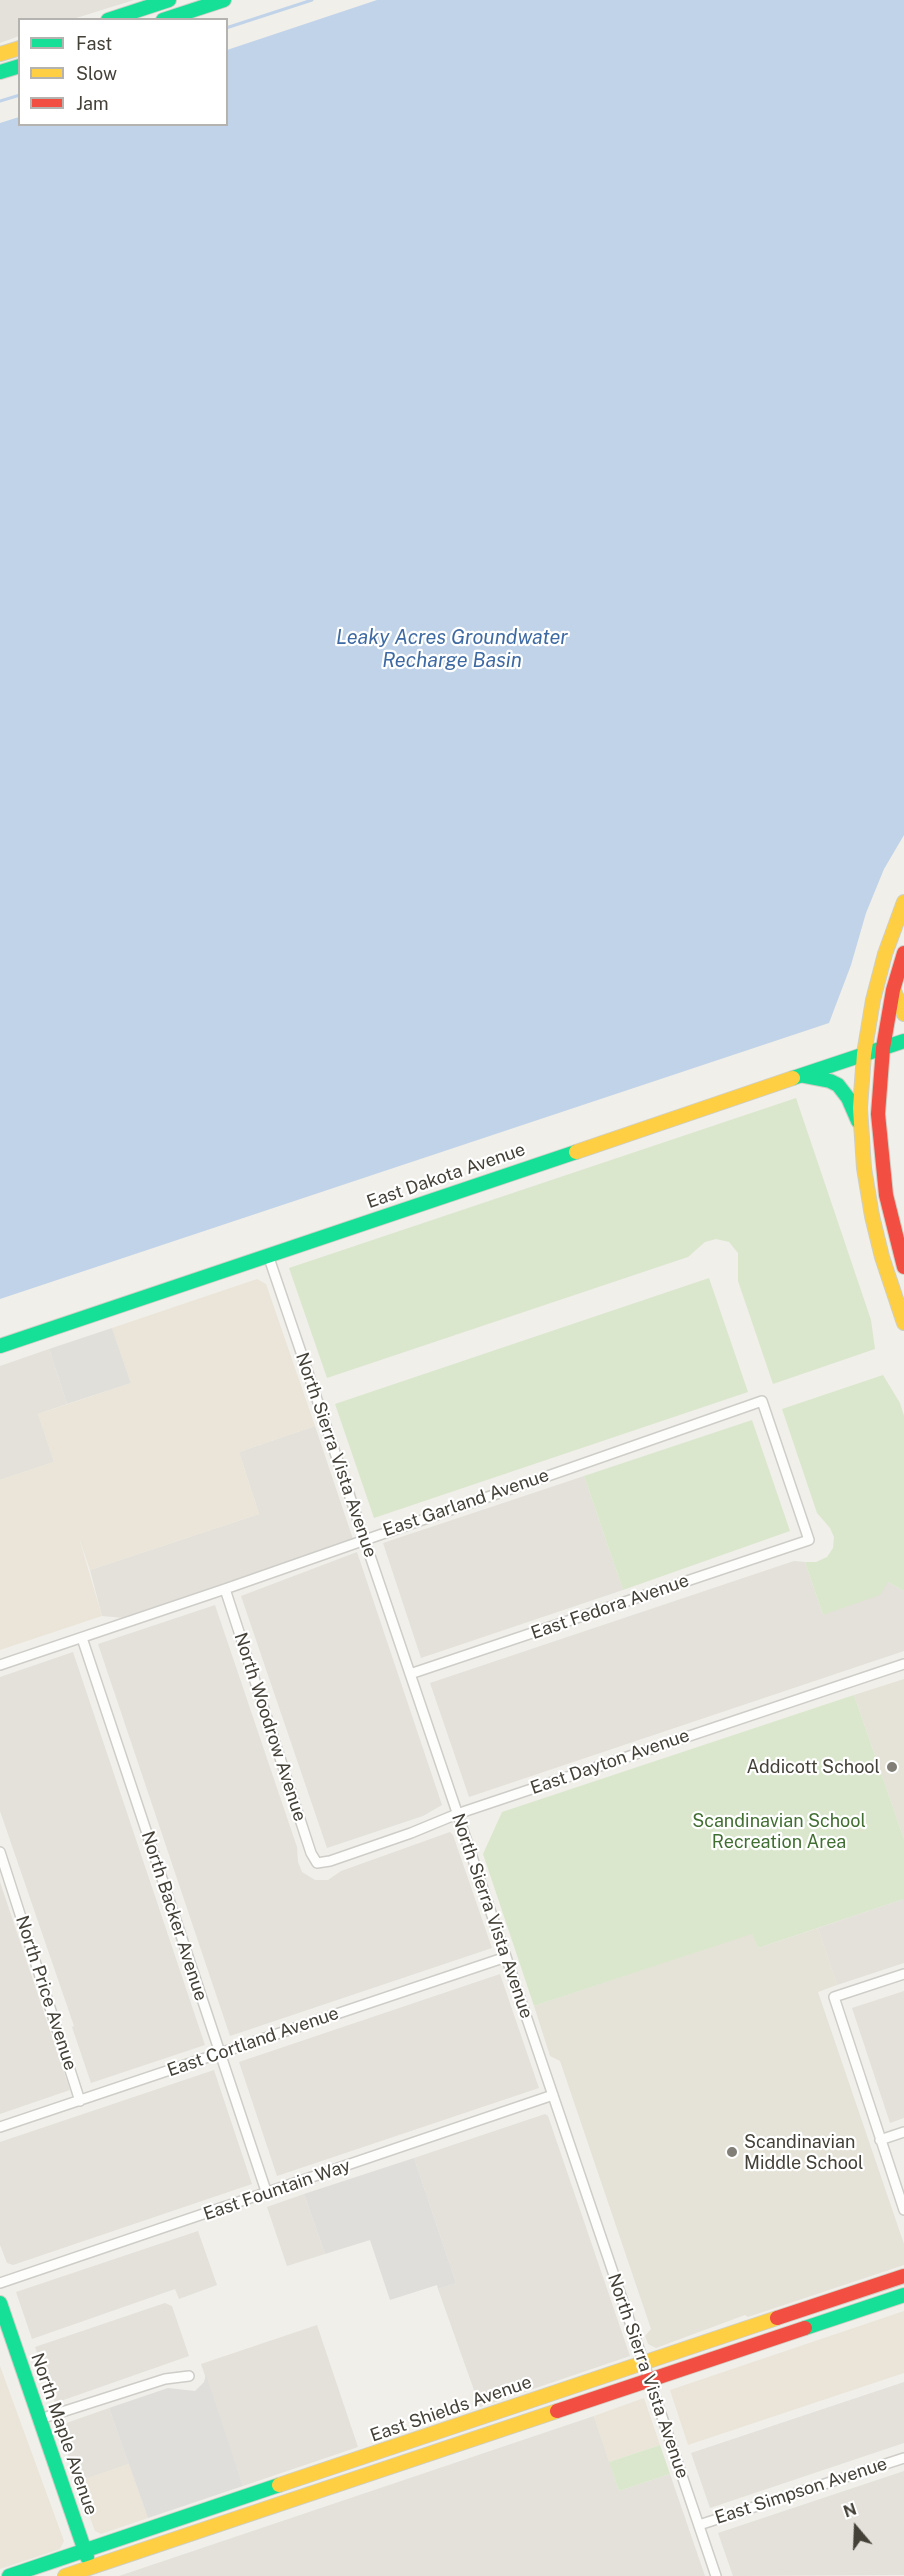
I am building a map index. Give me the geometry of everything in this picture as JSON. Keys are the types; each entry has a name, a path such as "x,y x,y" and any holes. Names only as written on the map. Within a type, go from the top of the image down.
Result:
{"main road":[{"path":"114,18 169,0"},
{"path":"169,18 224,0"},
{"path":"0,54 18,49"},
{"path":"0,72 18,67"},
{"path":"904,902 876,985 864,1054 861,1130 866,1187 873,1222 904,1323"},
{"path":"904,953 893,990 883,1048 879,1094 881,1158 889,1213 904,1267"},
{"path":"893,990 904,1014"},
{"name":"East Dakota Avenue","path":"0,1346 904,1041"},
{"path":"799,1076 830,1081 838,1086 848,1098 861,1130"},
{"name":"East Shields Avenue","path":"9,2576 904,2276"},
{"name":"East Shields Avenue","path":"65,2576 92,2572 382,2470 904,2295"},
{"name":"North Maple Avenue","path":"0,2303 92,2572"},
{"path":"382,2470 384,2465 394,2460 446,2439 449,2428"}],"street":[{"name":"North Sierra Vista Avenue","path":"268,1255 716,2576"},
{"name":"East Garland Avenue","path":"0,1665 225,1589 762,1401 809,1540"},
{"name":"East Fedora Avenue","path":"410,1674 809,1540"},
{"name":"North Woodrow Avenue","path":"225,1589 311,1853 317,1863"},
{"name":"North Backer Avenue","path":"82,1638 267,2194"},
{"name":"East Dayton Avenue","path":"317,1863 904,1664"},
{"name":"North Price Avenue","path":"0,1852 80,2101"},
{"name":"East Cortland Avenue","path":"0,2127 506,1958"},
{"path":"904,1974 834,1997 904,2210"},
{"name":"East Fountain Way","path":"0,2283 553,2095"},
{"path":"880,2140 904,2132"},
{"path":"40,2420 165,2379 189,2376"},
{"name":"East Simpson Avenue","path":"699,2525 904,2458"}],"shaded area":[{"path":"0,0 134,0 76,18 18,18 18,36 0,43"},
{"path":"257,1279 266,1284 315,1426 239,1452 259,1514 90,1570 79,1538 102,1616 0,1650 0,1480 54,1462 38,1414 131,1383 112,1328"},
{"path":"112,1328 131,1383 67,1404 49,1349"},
{"path":"49,1349 67,1404 38,1414 54,1462 0,1480 0,1366"},
{"path":"315,1426 353,1539 123,1618 102,1616 90,1570 259,1514 239,1452"},
{"path":"584,1476 623,1590 421,1658 383,1543"},
{"path":"357,1552 442,1805 423,1816 327,1848 241,1596"},
{"path":"794,1561 805,1562 823,1615 888,1582 904,1591 904,1651 469,1797 430,1683"},
{"path":"215,1605 297,1847 298,1862 302,1872 315,1880 328,1880 341,1871 450,1832 492,1948 230,2036 98,1644"},
{"path":"73,1652 205,2045 91,2083 72,2027 74,2026 0,1811 0,1677"},
{"name":"Addicott School","path":"904,1679 904,1839 854,1695"},
{"path":"0,1882 70,2090 0,2114"},
{"path":"904,1899 904,1963 837,1985 818,1928"},
{"name":"Scandinavian Middle School","path":"818,1928 837,1985 818,1992 904,2244 904,2265 748,2317 745,2315 656,2348 648,2344 645,2336 651,2329 560,2061 550,2056 534,2006 753,1933 758,1948"},
{"path":"500,1974 539,2088 277,2176 239,2062"},
{"path":"904,1991 904,2118 890,2123 852,2008"},
{"path":"214,2070 252,2184 13,2265 7,2263 0,2245 0,2142"},
{"path":"545,2114 548,2116 630,2356 480,2407 438,2289 456,2283 414,2158"},
{"path":"414,2158 456,2283 438,2289 437,2285 390,2300 370,2240 325,2254 304,2194"},
{"path":"304,2194 325,2254 287,2266 267,2207"},
{"path":"198,2231 217,2285 179,2299 175,2289 32,2339 16,2292"},
{"path":"165,2303 172,2306 189,2356 55,2403 35,2347"},
{"path":"904,2311 904,2373 688,2445 670,2390"},
{"path":"317,2325 358,2447 243,2486 201,2364"},
{"path":"0,2366 64,2541 60,2549 0,2569"},
{"path":"206,2375 243,2486 148,2518 109,2408 168,2388 195,2391 204,2382"},
{"path":"904,2382 904,2443 710,2508 691,2453"},
{"path":"644,2398 660,2445 609,2462 594,2416"},
{"path":"109,2408 129,2464 77,2482 58,2426"},
{"path":"594,2416 619,2491 670,2474 705,2576 119,2576"},
{"path":"129,2464 148,2518 101,2534 95,2531 77,2482"},
{"path":"904,2471 904,2575 733,2576 718,2533"}],"green space":[{"path":"796,1098 871,1320 875,1349 773,1384 738,1281 738,1253 729,1242 716,1239 705,1242 688,1257 327,1378 289,1268"},
{"path":"709,1278 748,1392 374,1518 335,1404"},
{"path":"883,1375 900,1403 904,1416 904,1591 888,1582 880,1595 823,1615 805,1562 816,1562 827,1557 833,1548 834,1537 830,1528 817,1513 782,1409"},
{"path":"752,1420 790,1531 623,1590 584,1476"},
{"name":"Scandinavian School Recreation Area","path":"854,1695 904,1839 904,1899 758,1948 752,1934 534,2006 483,1854 502,1812"},
{"path":"660,2445 670,2474 619,2491 609,2462"}],"water":[{"name":"Leaky Acres Groundwater Recharge Basin","path":"377,0 904,0 904,835 884,869 866,913 851,965 829,1023 0,1299 0,123 18,117 18,126 228,126 228,50"}],"waterway":[{"path":"228,27 312,0"},
{"path":"0,101 18,96"}],"traffic: fast":[{"path":"114,18 169,0"},
{"path":"169,18 224,0"},
{"path":"0,72 18,67"},
{"path":"793,1078 904,1041"},
{"path":"804,1076 830,1081 838,1085 848,1098 858,1121"},
{"path":"0,1346 576,1152"},
{"path":"805,2328 904,2295"},
{"path":"0,2303 87,2557"},
{"path":"9,2576 279,2485"}],"traffic: slow":[{"path":"0,54 18,49"},
{"path":"904,902 885,954 873,1000 864,1054 860,1108 864,1168 872,1216 882,1257 904,1323"},
{"path":"894,991 904,1014"},
{"path":"576,1152 793,1078"},
{"path":"279,2485 777,2318"},
{"path":"65,2576 557,2411"}],"traffic: jam":[{"path":"904,953 893,990 883,1048 878,1114 886,1195 904,1267"},
{"path":"777,2318 904,2276"},
{"path":"557,2411 805,2328"}],"place":[{"name":"Addicott School","path":"892,1767"},
{"name":"Scandinavian Middle School","path":"732,2152"}]}
